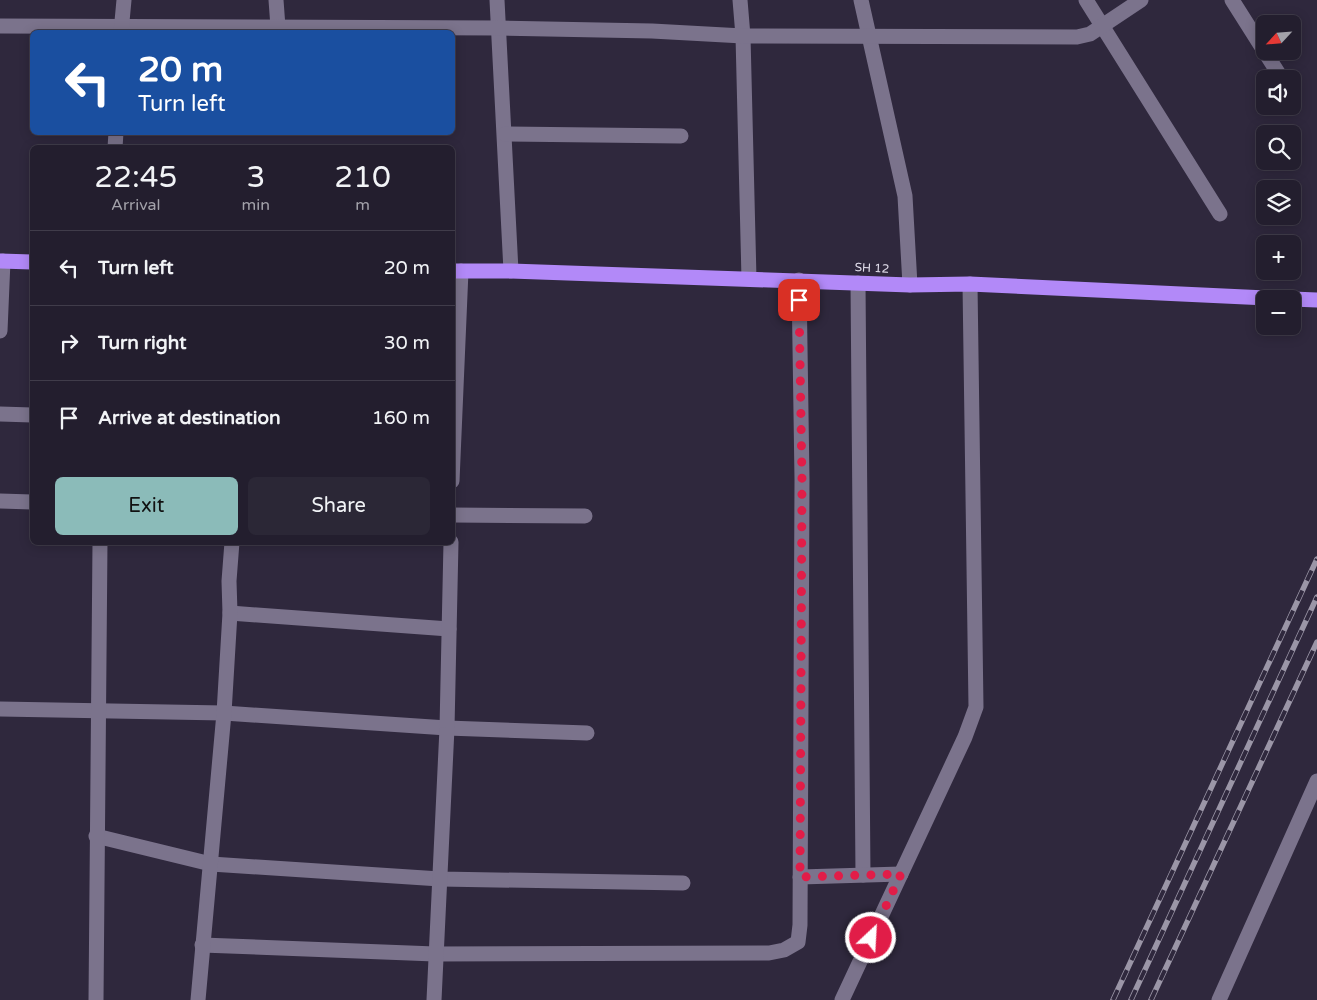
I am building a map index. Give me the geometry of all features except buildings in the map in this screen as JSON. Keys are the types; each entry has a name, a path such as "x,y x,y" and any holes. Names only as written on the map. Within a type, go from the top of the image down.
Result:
{"highway":[{"path":"1,261 30,262"},
{"name":"SH 12","path":"457,271 511,271 910,285 970,284 1256,297"},
{"name":"SH 12","path":"1301,299 1317,300"}],"street":[{"path":"121,29 124,0"},
{"path":"276,0 278,27"},
{"path":"497,0 511,271"},
{"path":"740,0 743,36 750,279"},
{"path":"861,0 905,196 910,285"},
{"path":"1086,0 1220,214"},
{"path":"0,26 121,29 278,27 499,28 652,30 743,36 1077,37 1090,34 1103,27 1141,0"},
{"path":"1232,0 1276,70"},
{"path":"505,134 681,136"},
{"path":"0,332 1,261"},
{"path":"455,354 457,271"},
{"path":"202,945 435,954 769,953 784,950 798,942 800,925 802,480 799,280"},
{"path":"858,282 863,875"},
{"path":"842,1000 968,730 976,707 970,284"},
{"path":"0,414 30,415"},
{"path":"0,501 30,502"},
{"path":"455,515 585,516"},
{"path":"96,1000 100,545"},
{"path":"198,1000 224,713 232,545"},
{"path":"434,1000 447,728 451,545"},
{"path":"230,613 449,629"},
{"path":"0,708 100,712 224,713 447,728 587,733"},
{"path":"1219,1000 1317,781"},
{"path":"96,836 211,864 440,879 683,883"},
{"path":"800,877 901,874"}],"railway":[{"path":"1113,1000 1317,559"},
{"path":"1131,1000 1317,597"},
{"path":"1151,1000 1317,642"}],"route":[{"path":"799,300 802,480 800,877 901,874 871,938"}]}
